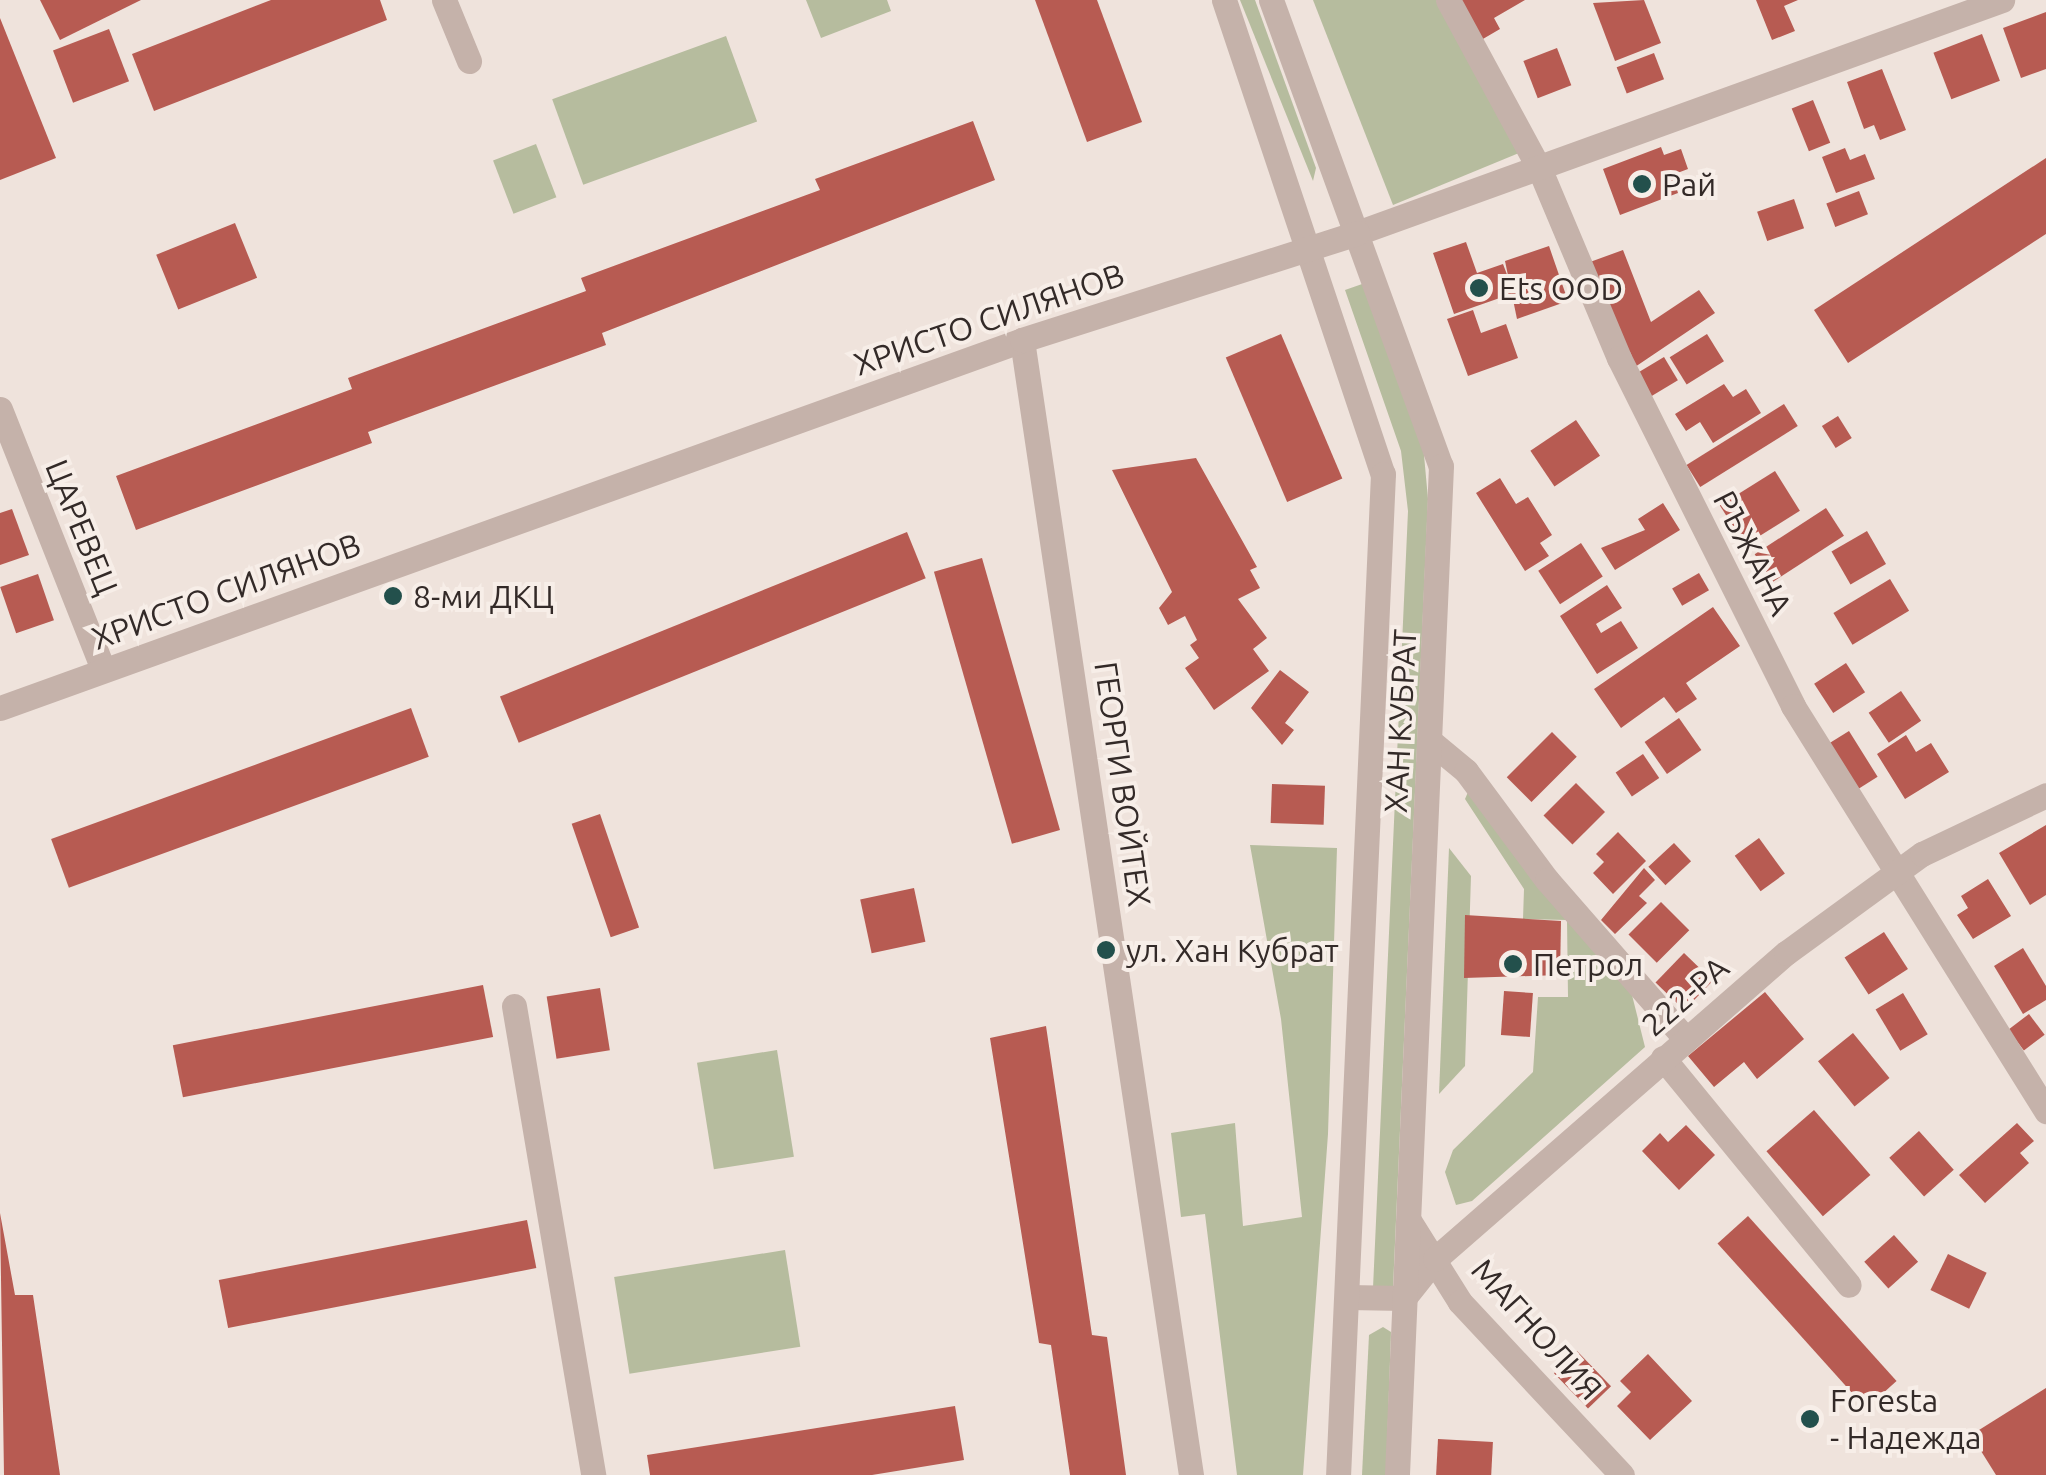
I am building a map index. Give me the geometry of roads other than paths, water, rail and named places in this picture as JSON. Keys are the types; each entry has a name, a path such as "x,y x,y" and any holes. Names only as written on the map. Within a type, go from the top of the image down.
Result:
{"street":[{"path":"444,0 469,61"},
{"name":"ХАН КУБРАТ","path":"1224,0 1383,474 1338,1475"},
{"name":"ХАН КУБРАТ","path":"1271,0 1441,466 1432,742 1397,1475"},
{"name":"РЪЖАНА","path":"1448,0 1540,170 1618,358 1784,689 1894,872 2046,1111"},
{"name":"ХРИСТО СИЛЯНОВ","path":"0,708 1022,340 1540,170 2002,0"},
{"name":"ГЕОРГИ ВОЙТЕХ","path":"1022,340 1191,1475"},
{"name":"ЦАРЕВЕЦ","path":"0,409 103,669"},
{"path":"1432,742 1466,770 1546,880 1685,1038"},
{"name":"222-РА","path":"1404,1298 1434,1260 1685,1038 1894,872 2046,795"},
{"path":"514,1006 593,1475"},
{"path":"1663,1058 1849,1285"},
{"name":"МАГНОЛИЯ","path":"1410,1222 1460,1302 1622,1475"},
{"path":"1348,1297 1404,1298"}],"place":[{"name":"Рай","path":"1642,184"},
{"name":"Ets OOD","path":"1479,288"},
{"name":"8-ми ДКЦ","path":"393,596"},
{"name":"ул. Хан Кубрат","path":"1106,950"},
{"name":"Петрол","path":"1513,964"},
{"name":"Foresta - Надежда","path":"1810,1419"}]}
